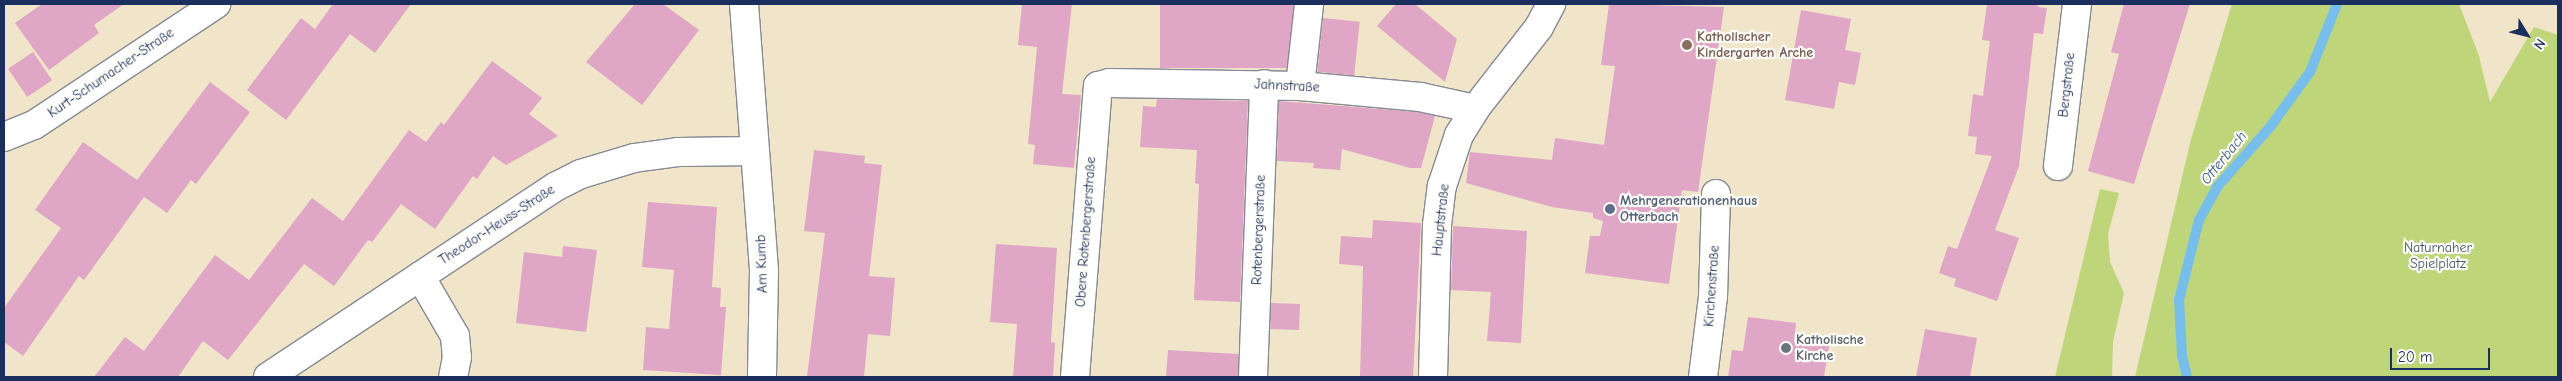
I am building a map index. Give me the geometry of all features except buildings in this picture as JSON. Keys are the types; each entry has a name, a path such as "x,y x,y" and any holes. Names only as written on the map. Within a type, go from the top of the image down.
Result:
{"street":[{"name":"Kurt-Schumacher-Straße","path":"4,137 34,125 216,4"},
{"path":"744,4 754,151"},
{"path":"1300,86 1309,4"},
{"name":"Hauptstraße","path":"1433,377 1437,225 1442,186 1459,134 1475,109 1539,27 1551,4"},
{"name":"Bergstraße","path":"2058,166 2077,4"},
{"name":"Jahnstraße","path":"1098,86 1109,83 1300,86 1420,97 1475,109"},
{"name":"Rotenbergerstraße","path":"1253,377 1264,84"},
{"name":"Obere Rotenbergerstraße","path":"1075,377 1098,86"},
{"name":"Theodor-Heuss-Straße","path":"268,377 556,186 601,166 678,152 754,151"},
{"name":"Am Kumb","path":"754,151 764,271 762,377"},
{"name":"Kirchenstraße","path":"1703,377 1713,296 1716,194"},
{"path":"420,276 455,336 457,356 453,377"}],"green space":[{"name":"Naturnaher Spielplatz","path":"2232,4 2459,4 2479,56 2490,102 2534,27 2558,35 2558,377 2135,377 2191,139"},
{"path":"2100,189 2119,193 2108,234 2110,262 2124,293 2113,342 2112,377 2055,377"}],"waterway":[{"name":"Otterbach","path":"2187,377 2182,355 2179,300 2199,220 2217,187 2270,127 2310,72 2337,4"}],"place":[{"name":"Katholischer Kindergarten Arche","path":"1687,45"},
{"name":"Mehrgenerationenhaus Otterbach","path":"1610,209"},
{"name":"Katholische Kirche","path":"1786,348"}]}
